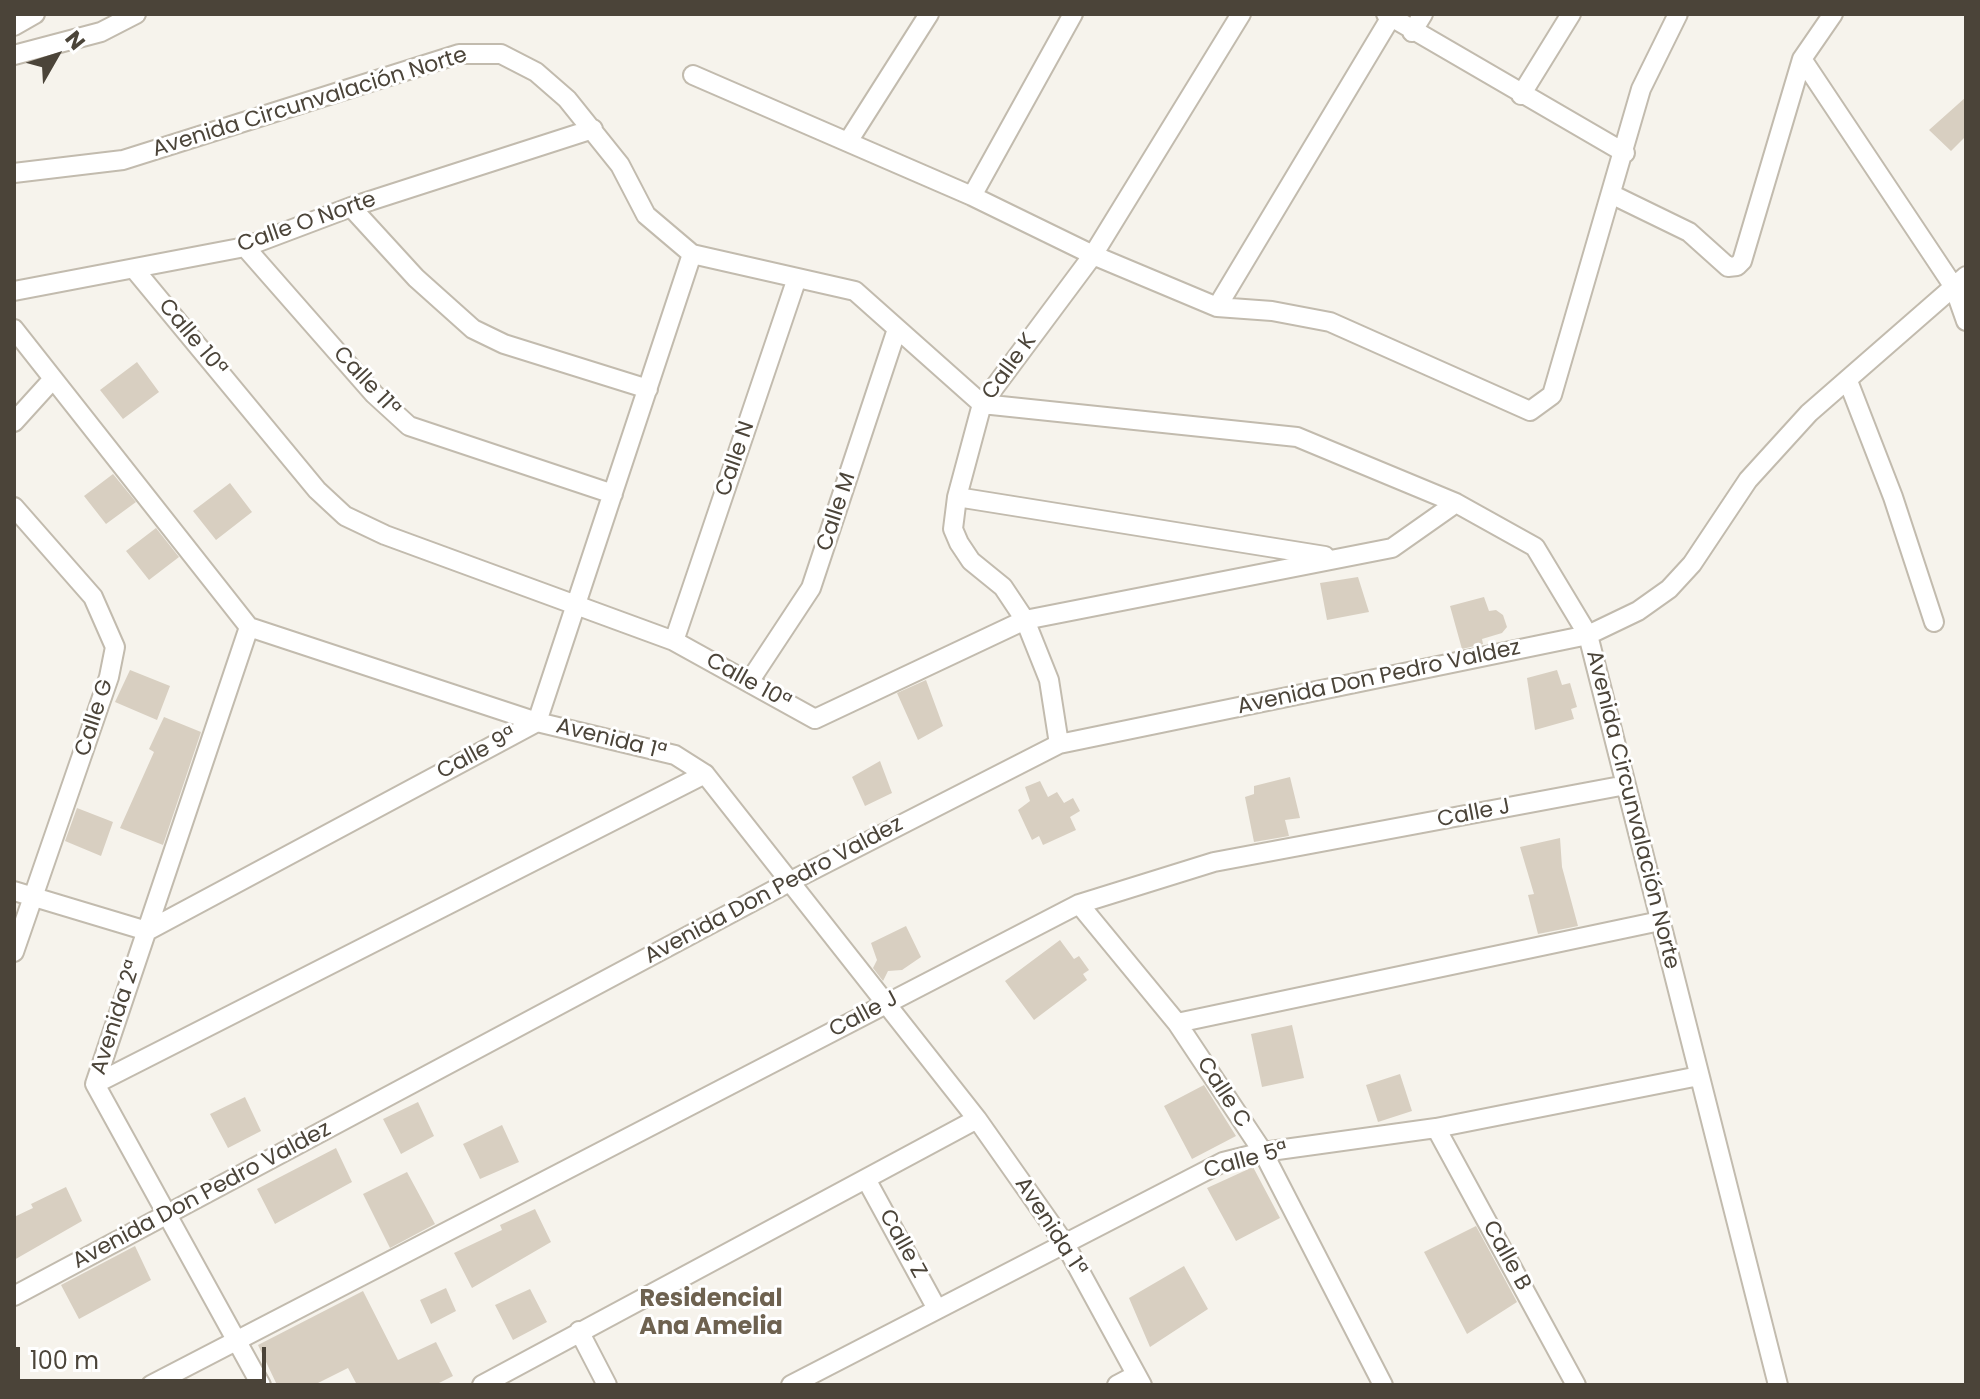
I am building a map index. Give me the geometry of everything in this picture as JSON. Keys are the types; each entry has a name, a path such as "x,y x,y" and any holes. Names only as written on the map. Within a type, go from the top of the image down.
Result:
{"street":[{"path":"14,26 35,14"},
{"path":"14,55 101,32 136,14"},
{"path":"849,140 929,14"},
{"path":"972,196 1073,14"},
{"name":"Calle K","path":"1059,744 1049,680 1025,620 1003,587 971,561 953,529 957,497 982,404 1093,255 1241,14"},
{"path":"1412,32 1423,14"},
{"path":"1521,95 1571,14"},
{"path":"693,75 849,140 1093,255 1217,307 1272,311 1330,322 1530,411 1552,395 1613,195 1641,89 1678,14"},
{"path":"1613,195 1689,232 1728,267 1737,266 1742,261 1802,59 1833,14"},
{"path":"1217,307 1388,16 1625,153"},
{"name":"Avenida Circunvalación Norte","path":"14,173 123,160 459,54 483,51 501,54 536,72 567,99 620,165 646,215 692,254 855,291 982,404 1297,437 1456,503 1535,547 1588,635 1778,1385"},
{"path":"1802,59 1960,282 1966,321"},
{"name":"Calle O Norte","path":"14,291 245,247 351,207 593,129"},
{"path":"351,207 416,278 473,329 504,344 648,389"},
{"name":"Calle 11ª","path":"245,247 374,394 409,426 613,494"},
{"name":"Calle 9ª","path":"147,931 537,722 692,254"},
{"name":"Calle 10ª","path":"135,270 317,490 345,516 385,535 674,641 815,719 1025,620 1392,548 1456,503"},
{"name":"Calle N","path":"674,641 797,278"},
{"name":"Avenida Don Pedro Valdez","path":"14,1296 791,881 1059,744 1588,635 1638,611 1669,589 1692,564 1748,480 1809,413 1960,282"},
{"path":"14,329 249,627"},
{"name":"Calle M","path":"749,682 811,588 897,329"},
{"path":"14,422 53,379"},
{"path":"1848,381 1893,497 1934,622"},
{"path":"957,497 1338,558"},
{"name":"Calle G","path":"14,507 93,597 115,647 109,677 14,952"},
{"name":"Avenida 1ª","path":"249,627 537,722 675,755 705,774 888,1002 977,1119 1065,1244 1139,1380"},
{"name":"Avenida 2ª","path":"249,627 95,1084 164,1216 261,1385"},
{"path":"95,1084 705,774"},
{"name":"Calle J","path":"151,1385 1079,904 1214,862 1626,785"},
{"path":"14,891 147,931"},
{"name":"Calle C","path":"1079,904 1177,1023 1263,1152 1383,1385"},
{"path":"1177,1023 1660,921"},
{"name":"Calle 5ª","path":"791,1385 1197,1173 1263,1152 1436,1128 1699,1076"},
{"path":"482,1385 977,1119"},
{"name":"Calle B","path":"1436,1128 1576,1385"},
{"name":"Calle Z","path":"866,1179 937,1309"},
{"path":"579,1331 607,1385"},
{"path":"1117,1385 1139,1380"}],"building":[{"path":"1966,97 1966,136 1951,151 1929,130"},
{"path":"137,362 159,392 123,419 100,390"},
{"path":"113,474 136,502 106,524 84,496"},
{"path":"230,483 252,512 216,540 193,511"},
{"path":"156,528 179,557 149,580 126,551"},
{"path":"1358,577 1369,612 1327,620 1320,583"},
{"path":"1484,597 1489,611 1496,610 1503,615 1507,627 1502,633 1482,639 1483,644 1462,649 1450,606"},
{"path":"130,670 170,686 157,720 115,702"},
{"path":"1557,670 1562,685 1570,683 1577,707 1571,709 1574,719 1535,730 1527,678"},
{"path":"926,680 943,726 918,740 897,693"},
{"path":"164,717 201,732 163,845 120,828 154,752 149,749"},
{"path":"880,761 892,793 865,806 852,777"},
{"path":"1290,777 1300,818 1285,820 1289,836 1254,842 1245,797 1254,794 1254,786"},
{"path":"1040,781 1048,797 1057,792 1064,803 1073,798 1080,811 1070,817 1076,830 1043,845 1039,836 1032,840 1018,810 1030,801 1025,787"},
{"path":"77,808 113,822 101,856 65,841"},
{"path":"1560,838 1562,867 1578,926 1538,934 1528,895 1534,894 1520,847"},
{"path":"906,926 921,957 902,970 888,971 883,981 873,968 877,960 871,943"},
{"path":"1060,940 1074,959 1079,956 1089,970 1083,974 1087,980 1034,1020 1005,981"},
{"path":"1292,1025 1304,1078 1262,1087 1251,1034"},
{"path":"1400,1074 1412,1111 1378,1122 1366,1085"},
{"path":"1204,1085 1236,1136 1192,1159 1164,1106"},
{"path":"245,1097 261,1131 228,1148 210,1114"},
{"path":"418,1102 434,1136 401,1154 383,1119"},
{"path":"502,1125 519,1162 480,1179 463,1144"},
{"path":"336,1148 352,1182 275,1224 257,1189"},
{"path":"1253,1167 1280,1218 1236,1241 1207,1188"},
{"path":"407,1172 435,1224 390,1248 363,1194"},
{"path":"66,1187 82,1221 14,1260 14,1217 33,1208 31,1204"},
{"path":"535,1209 551,1242 472,1288 454,1253 502,1230 500,1225"},
{"path":"1476,1226 1517,1302 1467,1334 1424,1252"},
{"path":"135,1246 151,1280 79,1319 61,1285"},
{"path":"1184,1266 1208,1309 1150,1347 1129,1298"},
{"path":"446,1288 456,1311 431,1324 420,1300"},
{"path":"530,1289 547,1322 513,1340 495,1305"},
{"path":"363,1291 398,1360 436,1342 453,1376 435,1385 357,1385 348,1368 314,1385 277,1385 258,1345"}],"district":[{"name":"Residencial Ana Amelia","path":"711,1314"}]}
